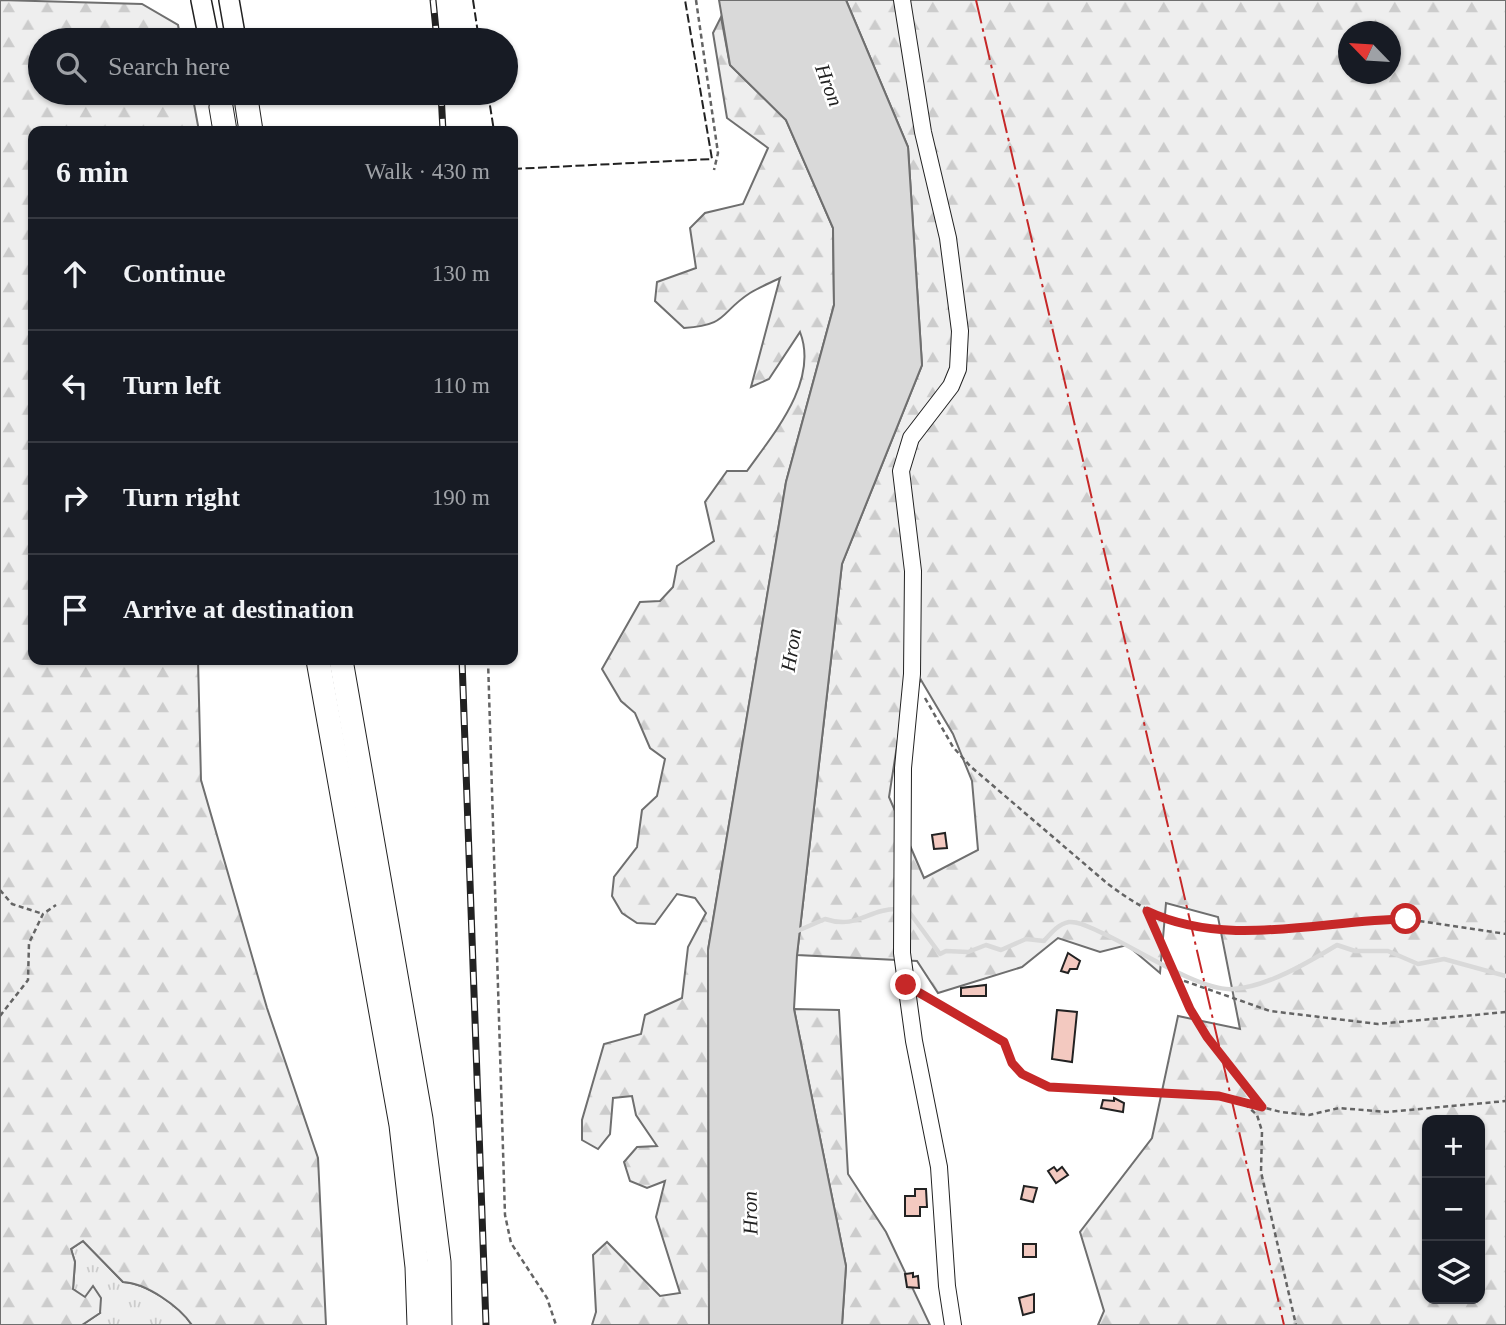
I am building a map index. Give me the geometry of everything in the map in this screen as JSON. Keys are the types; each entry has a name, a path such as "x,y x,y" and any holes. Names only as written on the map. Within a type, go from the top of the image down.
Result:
{"highway":[{"path":"221,105 224,126"},
{"path":"247,105 250,126"},
{"path":"319,665 401,1125 416,1254 419,1325"},
{"path":"342,665 421,1119 439,1262 440,1325"}],"main road":[{"path":"229,0 234,28"},
{"path":"202,3 207,28"}],"street":[{"path":"902,0 921,121 948,238 961,351 951,386 911,438 901,471 913,571 912,674 903,768 906,985 939,1167 947,1286 953,1325"}],"path":[{"path":"696,0 718,153 715,170"},
{"path":"488,665 505,1215 511,1243 547,1298 556,1325"},
{"path":"912,674 953,747 970,766 1072,856 1147,911 1170,922 1208,930 1406,919 1506,934"},
{"path":"0,890 12,904 43,914"},
{"path":"0,1016 28,980 29,943 43,914 56,905"},
{"path":"1147,911 1176,978 1207,1037 1262,1107"},
{"path":"1176,978 1270,1011 1378,1024 1506,1012"},
{"path":"906,985 1004,1042 1012,1063 1022,1074 1049,1087 1219,1096 1245,1104 1309,1115 1339,1108 1387,1112 1506,1101"},
{"path":"1245,1104 1257,1115 1262,1131 1261,1172 1296,1325"}],"green space":[{"path":"0,0 142,4 178,25 179,28 28,28 28,105 194,105 198,126 28,126 28,665 198,665 201,780 267,1008 318,1158 326,1325 192,1325 179,1310 152,1291 123,1282 83,1241 71,1249 75,1262 73,1289 85,1297 93,1286 101,1298 100,1313 82,1325 0,1325"},
{"path":"846,0 1506,0 1506,1325 1098,1325 1104,1311 1080,1232 1152,1138 1178,1016 1240,1029 1218,917 1166,903 1160,973 1127,945 1100,952 1058,938 1022,967 938,993 917,961 797,955 842,564 922,365 908,147","holes":["921,680 953,734 972,781 978,850 924,878 889,797 903,707"]},
{"path":"721,17 730,65 786,120 833,228 834,305 786,482 708,950 709,1325 592,1325 596,1312 593,1255 607,1242 660,1296 680,1293 656,1217 665,1181 647,1188 630,1181 624,1162 637,1147 657,1146 636,1115 632,1096 613,1098 610,1134 598,1149 582,1140 582,1120 604,1044 641,1034 645,1015 682,998 688,947 706,913 695,898 677,894 655,924 637,923 622,913 612,896 614,877 637,847 642,810 657,796 665,759 650,748 635,713 621,701 602,669 640,602 660,601 673,587 677,566 714,541 705,502 727,471 747,471 791,406 804,369 800,332 769,379 751,387 780,278 750,293 722,317 709,324 684,328 655,301 657,282 696,268 690,228 705,213 743,204 768,148 727,118 713,33"},
{"path":"794,1009 839,1010 848,1174 886,1232 930,1325 842,1325 846,1266"},
{"path":"83,1241 123,1282 152,1291 179,1310 192,1325 82,1325 100,1313 73,1289 75,1262 71,1249"}],"water":[{"name":"Hron","path":"719,0 846,0 908,147 922,365 842,564 797,955 794,1009 846,1266 842,1325 709,1325 708,950 786,482 834,305 833,228 786,120 730,65"}],"building":[{"path":"945,833 947,848 934,849 932,835"},
{"path":"1068,953 1080,961 1077,969 1070,969 1068,973 1061,971"},
{"path":"986,985 986,996 961,996 961,988"},
{"path":"1057,1010 1077,1012 1072,1062 1052,1059"},
{"path":"1114,1098 1124,1103 1123,1112 1101,1108 1103,1100 1114,1101"},
{"path":"1054,1167 1057,1171 1062,1167 1068,1175 1056,1183 1048,1171"},
{"path":"1024,1186 1037,1188 1033,1202 1021,1199"},
{"path":"915,1189 926,1189 927,1207 920,1207 920,1216 905,1216 905,1196 915,1196"},
{"path":"1023,1244 1036,1244 1036,1257 1023,1257"},
{"path":"913,1273 913,1277 918,1276 919,1288 907,1287 905,1274"},
{"path":"1034,1294 1034,1312 1023,1315 1019,1298"}],"waterway":[{"path":"795,932 825,919 846,922 899,909"},
{"path":"907,909 940,954 946,951 968,952 986,945 1001,950 1026,939 1044,941 1058,927 1073,922 1085,925 1185,976 1219,988 1233,989 1260,984 1301,966 1337,945 1355,951 1388,951 1418,964 1444,959 1506,976"}],"railway":[{"path":"433,0 436,28"},
{"path":"442,105 443,126"},
{"path":"462,665 486,1325"}],"fence":[{"path":"473,0 477,28"},
{"path":"518,169 712,159 685,0"},
{"path":"490,105 493,126"}],"power":[{"path":"976,0 1284,1325"}],"route":[{"path":"906,985 989,1031 1004,1042 1012,1063 1022,1074 1049,1087 1219,1096 1262,1107 1207,1037 1190,1009 1147,911 1170,922 1208,930 1236,931 1367,919 1406,919"}]}
